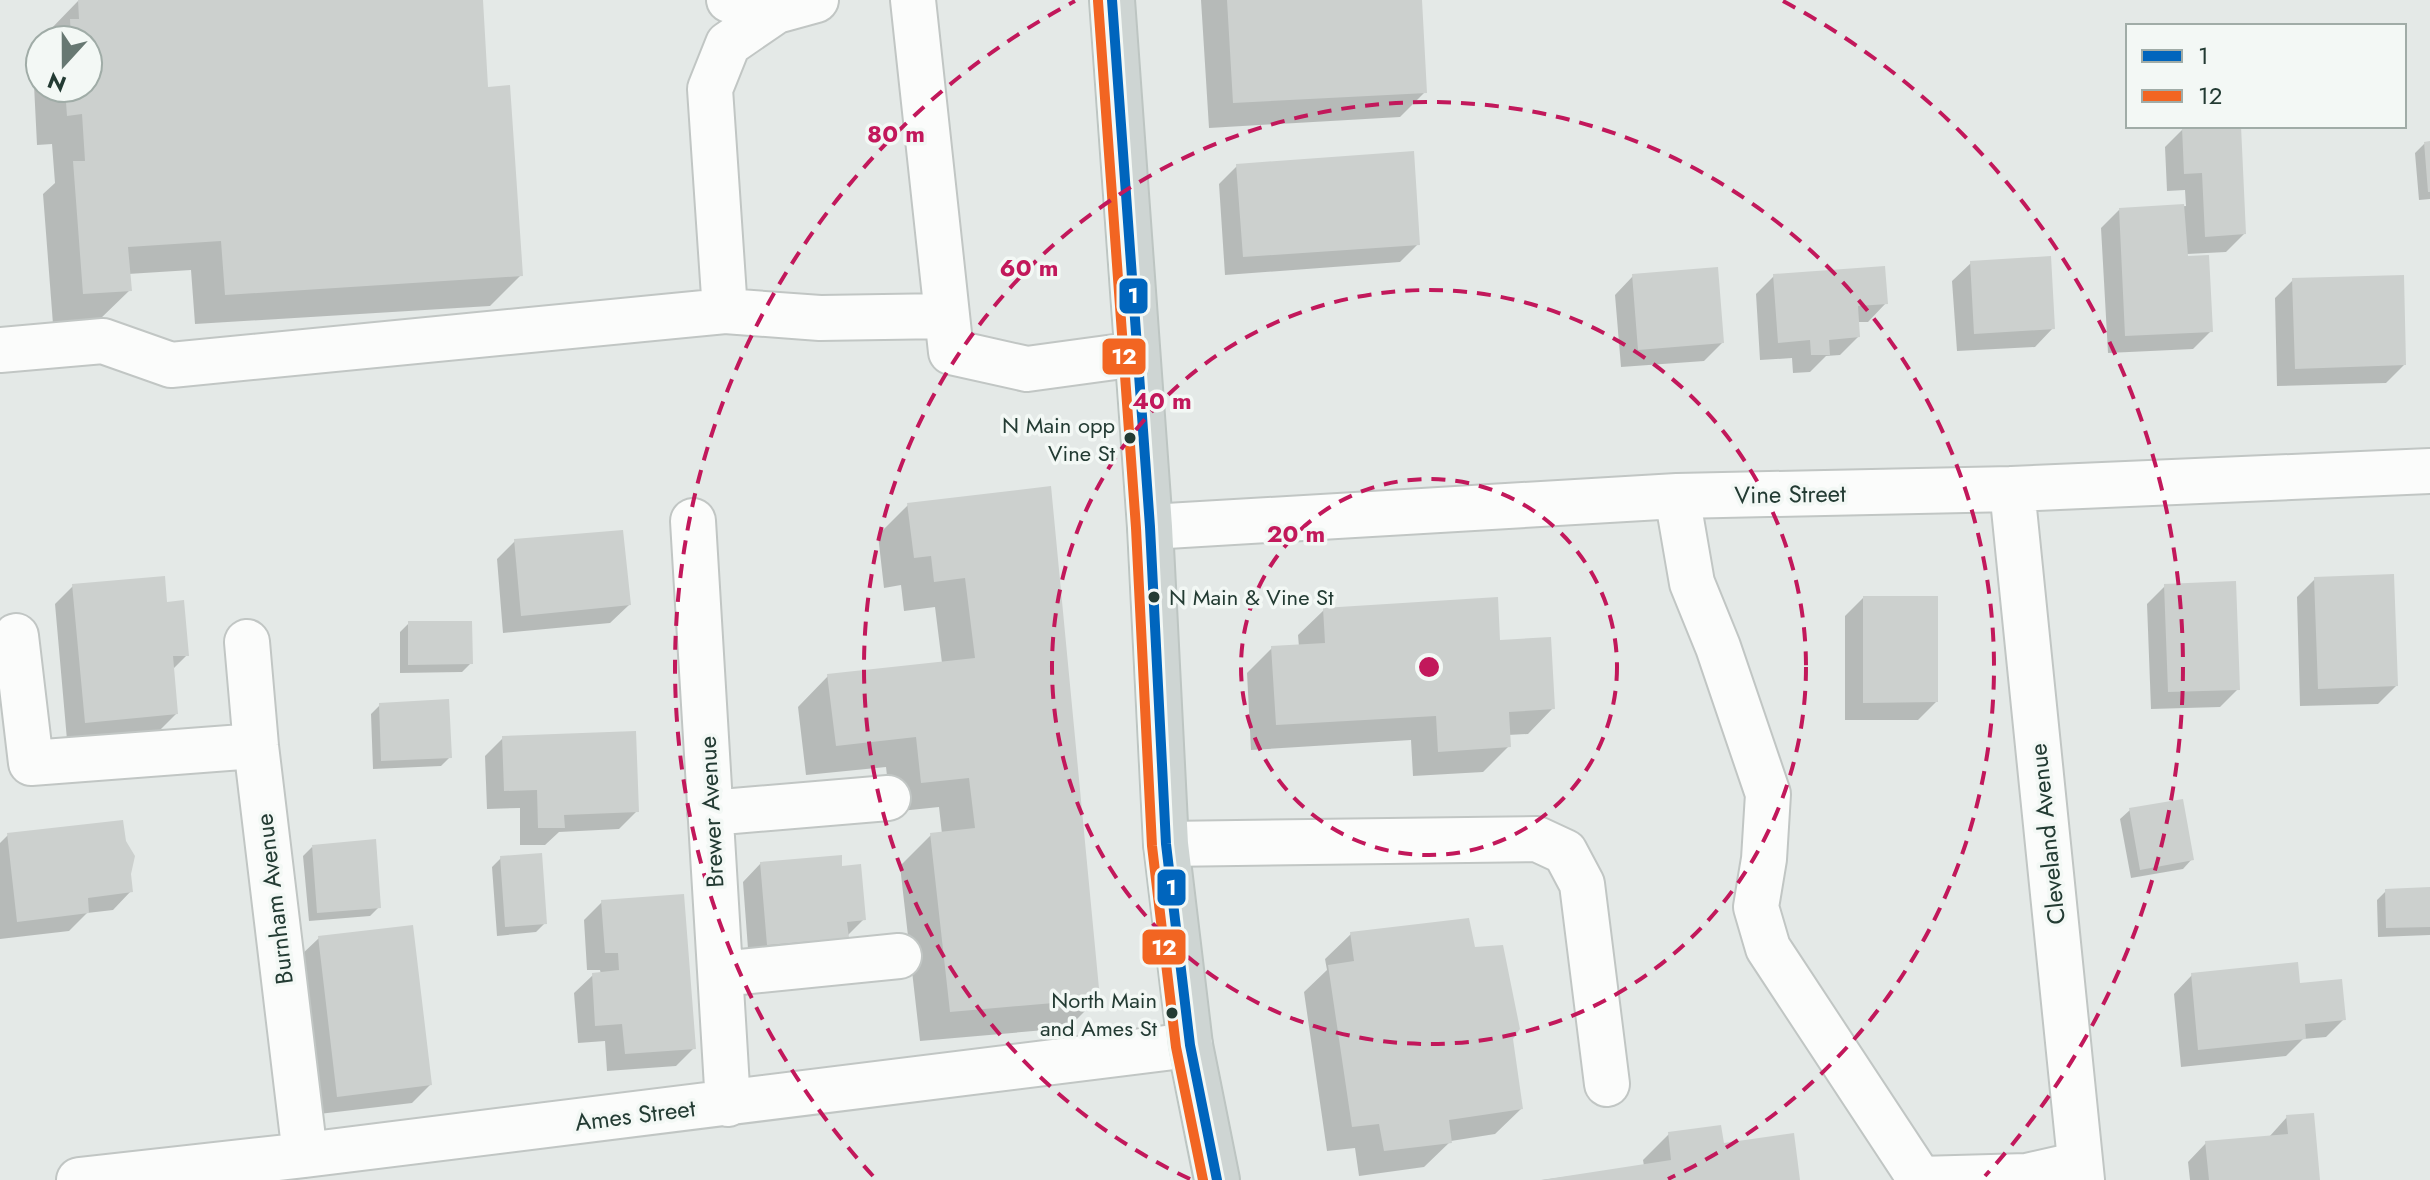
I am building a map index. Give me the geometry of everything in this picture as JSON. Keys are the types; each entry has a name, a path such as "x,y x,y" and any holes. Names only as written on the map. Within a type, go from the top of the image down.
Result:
{"main road":[{"path":"1112,0 1150,527 1166,844 1190,1045 1217,1180"}],"street":[{"path":"729,0 796,6"},
{"path":"913,0 949,334"},
{"path":"725,311 710,89 728,44 796,6"},
{"path":"0,350 103,341 171,365 725,311 820,318 949,334 1027,369 1137,354"},
{"name":"Vine Street","path":"1150,527 1677,496 2012,489 2430,471"},
{"name":"Cleveland Avenue","path":"2012,489 2081,1172"},
{"path":"1677,496 1692,583 1768,794 1764,859 1756,907 1768,948 1919,1179 2081,1172"},
{"name":"Brewer Avenue","path":"693,521 728,1104"},
{"path":"16,636 31,763 256,746"},
{"name":"Burnham Avenue","path":"247,642 256,746 305,1155"},
{"path":"710,813 888,798"},
{"path":"1166,844 1537,839 1565,852 1582,884 1607,1084"},
{"path":"721,974 899,956"},
{"name":"Ames Street","path":"79,1180 728,1104 1190,1045"}],"building":[{"path":"78,0 483,0 488,87 510,85 523,276 225,295 221,241 128,247 132,291 83,294 73,161 85,161 82,114 67,116 66,104 104,104 104,24 70,24 70,19 79,19"},
{"path":"1227,0 1422,0 1427,93 1233,103"},
{"path":"2182,128 2241,128 2246,234 2205,237 2202,173 2184,174"},
{"path":"2430,141 2430,192 2428,192 2424,142"},
{"path":"1414,151 1420,245 1243,257 1236,164"},
{"path":"2184,204 2188,256 2209,255 2213,332 2125,336 2119,208"},
{"path":"2051,256 2055,329 1974,334 1970,261"},
{"path":"1885,266 1888,304 1858,306 1860,337 1829,340 1830,355 1811,355 1810,340 1778,343 1773,274"},
{"path":"1718,267 1724,343 1638,350 1632,274"},
{"path":"2404,275 2406,365 2295,369 2292,278"},
{"path":"1051,486 1100,999 950,1012 930,833 975,828 969,778 921,783 916,737 836,746 827,674 975,658 965,578 934,582 931,556 914,558 907,503"},
{"path":"623,530 631,605 521,616 514,539"},
{"path":"2394,574 2398,686 2318,689 2314,577"},
{"path":"165,576 167,602 184,600 189,656 173,656 178,714 85,723 72,584"},
{"path":"2236,581 2240,690 2168,692 2164,584"},
{"path":"1863,596 1938,596 1938,702 1863,703"},
{"path":"1498,597 1500,640 1551,637 1555,709 1509,712 1511,747 1438,752 1436,716 1276,725 1271,646 1325,643 1323,608"},
{"path":"408,621 472,621 473,664 408,665"},
{"path":"449,699 452,758 381,761 379,703"},
{"path":"636,731 639,812 564,815 565,828 538,828 537,790 504,791 502,736"},
{"path":"2183,799 2194,860 2140,870 2129,808"},
{"path":"123,820 126,841 135,856 131,874 133,892 88,898 89,913 17,922 7,833"},
{"path":"376,839 381,908 317,913 312,845"},
{"path":"542,853 547,924 505,927 500,856"},
{"path":"842,855 842,866 861,864 866,920 847,922 849,938 767,945 760,862"},
{"path":"2430,887 2430,927 2386,928 2385,889"},
{"path":"684,894 696,1049 625,1054 622,1024 595,1026 592,973 619,970 618,953 605,953 601,900"},
{"path":"1469,918 1475,947 1503,945 1520,1029 1513,1039 1523,1109 1449,1120 1452,1143 1384,1151 1379,1124 1352,1127 1328,965 1354,961 1350,932"},
{"path":"413,925 432,1085 337,1097 318,936"},
{"path":"2298,962 2300,983 2342,979 2346,1020 2305,1024 2306,1039 2198,1050 2191,973"},
{"path":"2314,1113 2320,1180 2209,1180 2205,1141 2288,1134 2286,1115"},
{"path":"1721,1125 1724,1143 1794,1133 1800,1180 1541,1180 1671,1160 1668,1132"}],"transit line":[{"name":"1","path":"1112,0 1150,527 1166,844 1190,1045 1217,1180"},
{"name":"12","path":"1098,1 1136,528 1152,846 1176,1047 1203,1180"}],"place":[{"name":"N Main opp Vine St","path":"1130,438"},
{"name":"N Main & Vine St","path":"1154,597"},
{"name":"North Main and Ames St","path":"1172,1013"}]}
